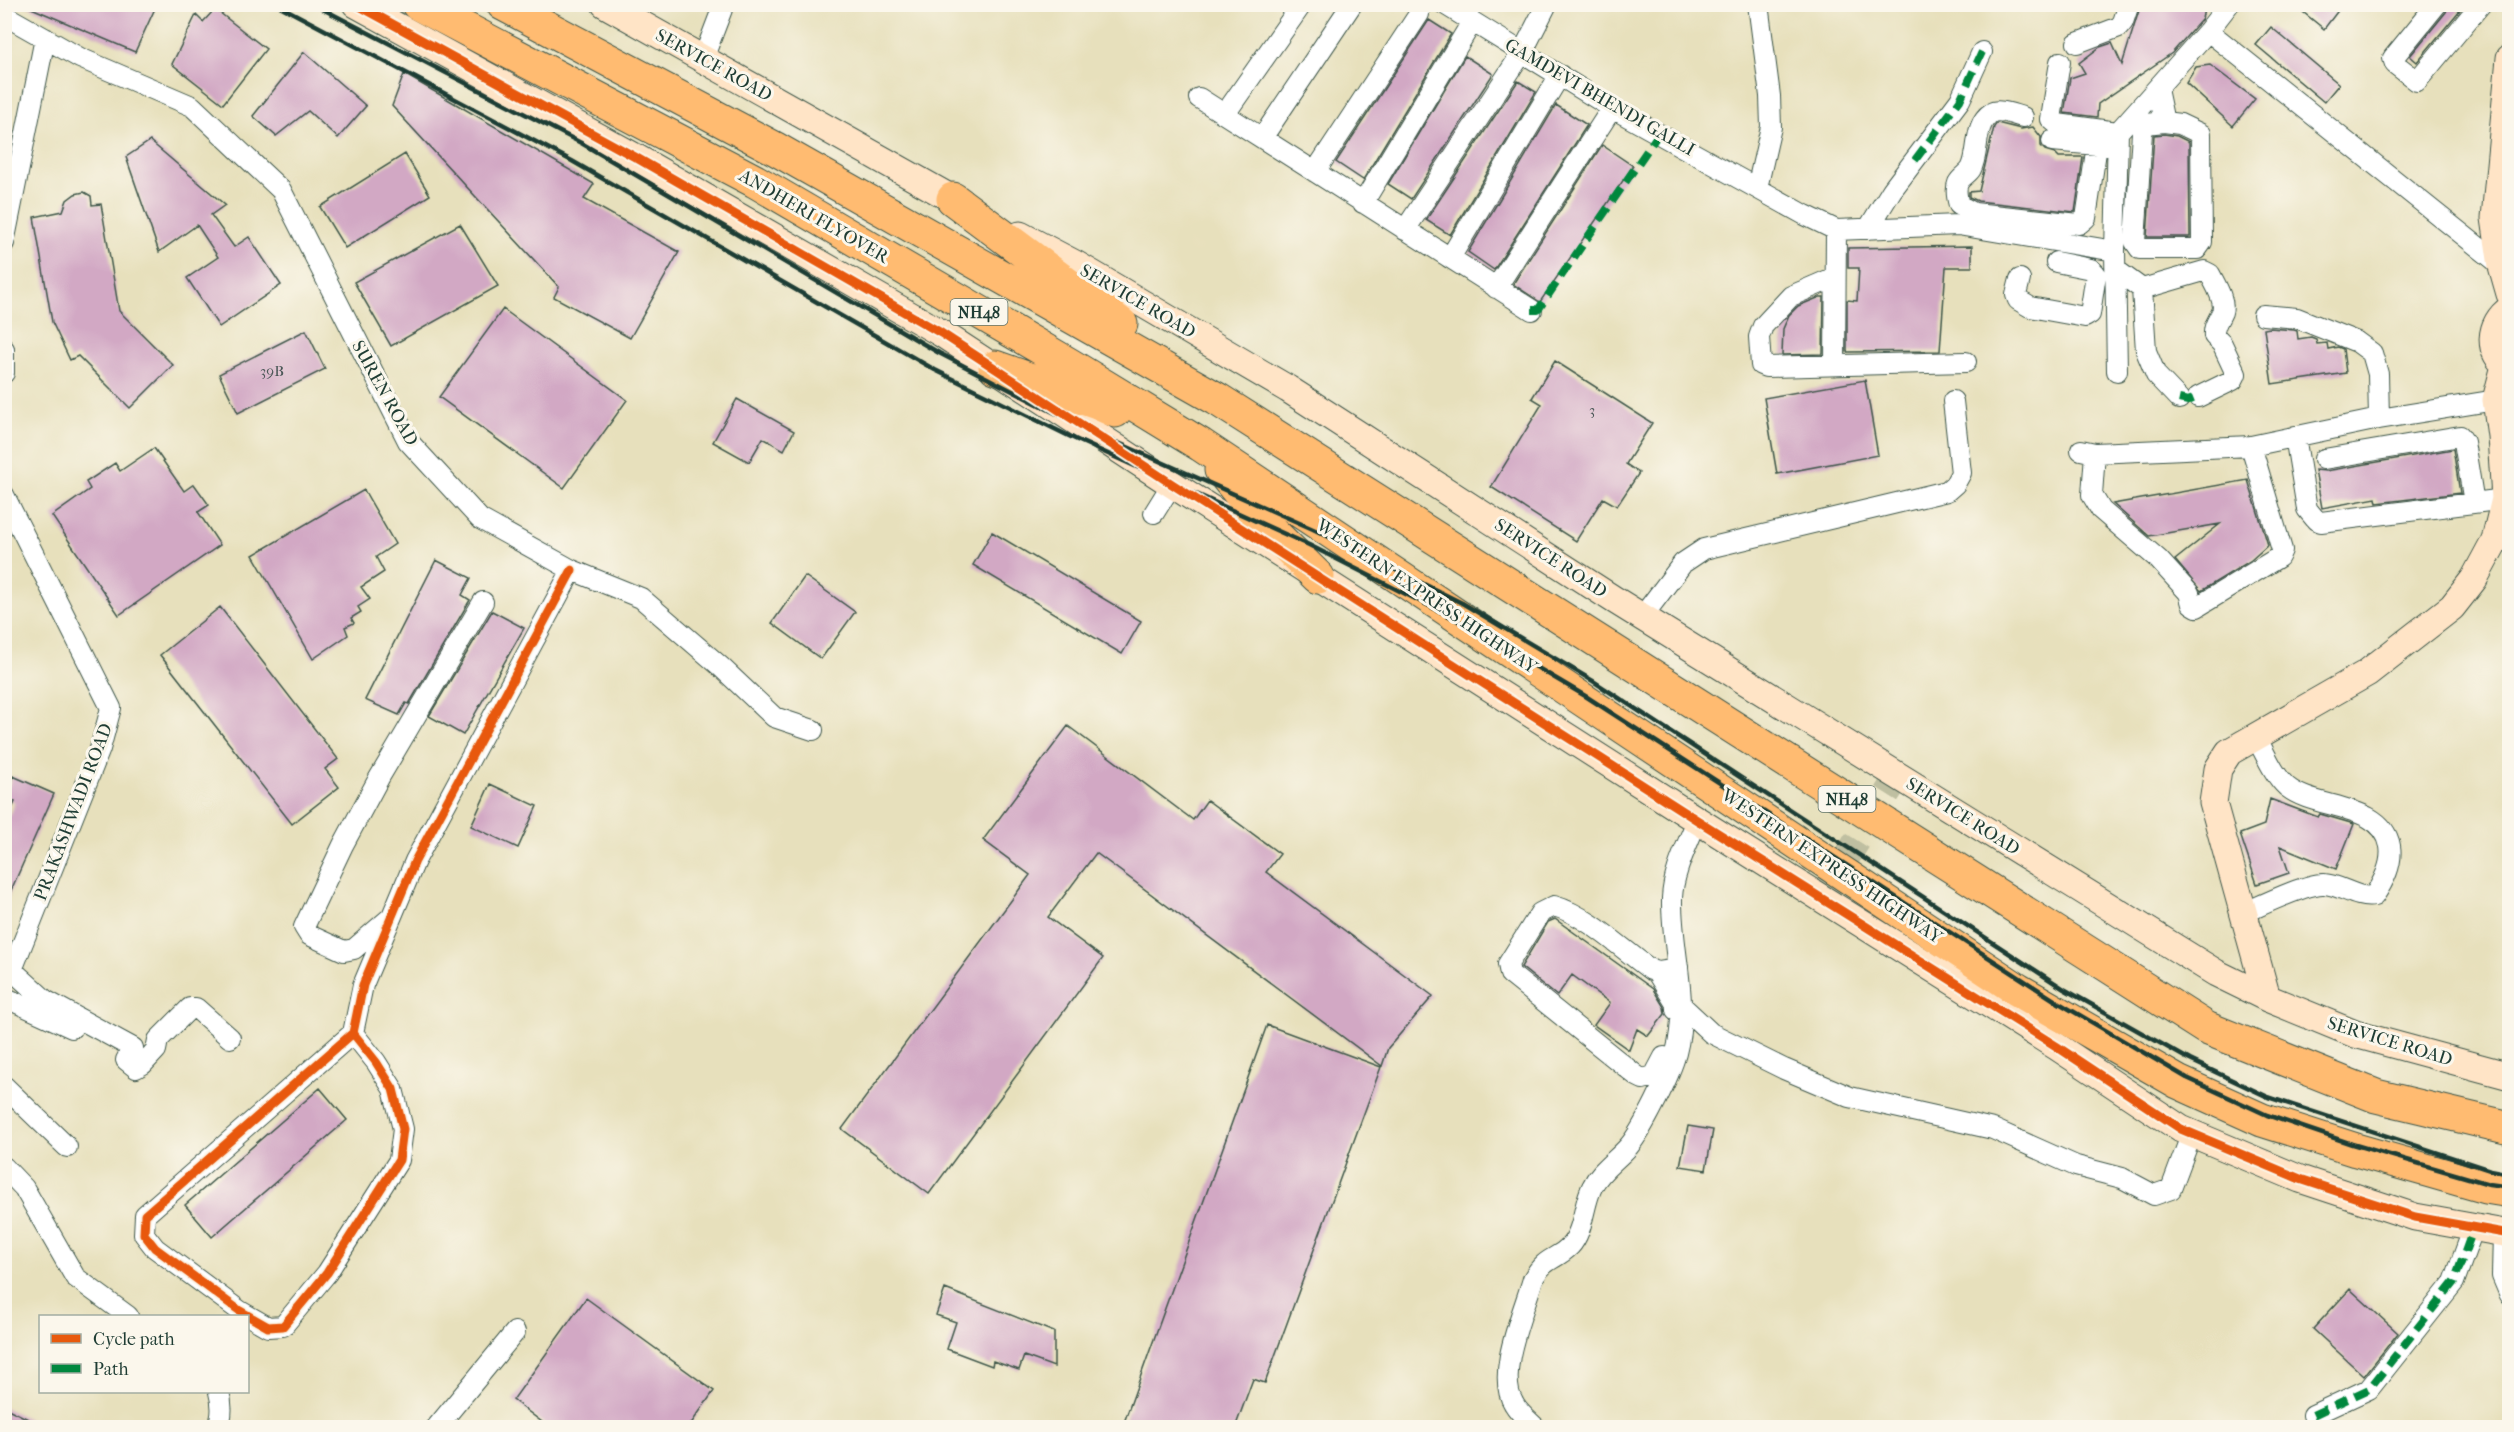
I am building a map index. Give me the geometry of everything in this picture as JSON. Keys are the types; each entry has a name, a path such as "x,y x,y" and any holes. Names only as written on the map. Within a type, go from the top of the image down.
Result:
{"highway":[{"name":"ANDHERI FLYOVER","path":"418,4 755,181 1070,365 1201,445"},
{"name":"NH48","path":"503,4 776,149 1217,399 2206,1029 2376,1096 2510,1128"},
{"path":"953,200 1217,399"},
{"path":"995,367 1097,403 1151,429 1201,445 1266,526 1318,577"},
{"name":"WESTERN EXPRESS HIGHWAY","path":"1201,445 2008,983 2168,1076 2262,1120 2356,1150 2486,1187 2510,1191"}],"street":[{"path":"356,4 635,157 941,333 1172,484 1697,820 2056,1046 2181,1129 2300,1179 2415,1217 2506,1233 2502,1276 2510,1295"},
{"name":"SERVICE ROAD","path":"605,4 953,200 1075,264 1288,389 1642,617 2216,973 2267,998 2355,1034 2510,1076"},
{"path":"703,59 723,4"},
{"path":"1225,114 1302,4"},
{"path":"1262,138 1352,4"},
{"name":"GAMDEVI BHENDI GALLI","path":"1444,4 1612,108 1836,230"},
{"path":"1405,230 1522,53 1547,4"},
{"path":"1757,188 1771,127 1770,96 1758,4"},
{"path":"2077,44 2119,27 2129,4"},
{"path":"2437,4 2393,58 2395,64 2417,81 2481,4"},
{"path":"2150,359 2117,366 2115,260 2118,140 2159,83 2185,52 2208,31 2226,6"},
{"path":"1315,172 1419,14"},
{"name":"SUREN ROAD","path":"4,15 80,58 192,106 281,190 408,441 480,519 572,570 641,598 720,666 774,717 813,730"},
{"path":"1363,203 1472,22"},
{"path":"2208,31 2502,266"},
{"path":"4,243 45,38"},
{"path":"1868,229 1892,190 1960,100 1982,52"},
{"path":"2510,58 2495,218 2502,266 2510,294"},
{"path":"2060,62 2050,119 2057,124 2118,140"},
{"path":"1449,258 1560,75"},
{"path":"2132,105 2159,83"},
{"path":"2159,83 2164,122"},
{"path":"1199,98 1532,310"},
{"path":"1496,288 1612,108"},
{"path":"2023,117 1992,111 1986,118 1980,129 1971,168 1958,183 1956,195 1959,205 1974,213 2079,224 2086,218 2097,145"},
{"path":"2164,122 2180,124 2200,134 2202,242 2197,249 2140,249 2135,242 2142,132 2146,124 2164,122"},
{"path":"2052,141 2097,145 2118,140"},
{"path":"1835,366 1836,230 1958,225 2068,243 2115,260 2142,289 2146,351 2156,375 2189,398 2233,380 2236,374 2222,344 2214,336 2213,329 2223,304 2210,274 2204,271 2142,289"},
{"path":"2020,279 2016,295 2018,300 2030,307 2085,317 2090,314 2096,274 2091,269 2056,262 2068,243"},
{"path":"1835,277 1791,296 1762,326 1759,337 1760,363 1763,366 1966,362"},
{"path":"2091,305 2116,306"},
{"path":"2267,998 2213,803 2218,769 2229,752 2367,673 2451,607 2474,579 2495,540 2505,499 2496,400 2507,367 2498,357 2493,346 2493,334 2496,323 2510,309"},
{"path":"2263,315 2297,318 2357,342 2372,353 2378,374 2379,419"},
{"path":"4,348 4,373"},
{"path":"2251,446 2282,550 2279,557 2197,607 2192,604 2188,593 2168,569 2101,510 2092,495 2088,451 2251,446 2379,419 2496,400"},
{"path":"1642,617 1683,563 1704,549 1947,491 1955,484 1961,472 1953,402"},
{"path":"2295,436 2307,509 2316,520 2327,522 2505,499"},
{"path":"2324,459 2460,436 2463,439 2474,503"},
{"path":"1154,513 1172,484"},
{"name":"PRAKASHWADI ROAD","path":"4,495 111,708 99,749 8,975"},
{"path":"247,1315 155,1248 144,1234 145,1215 353,1033 363,985 415,861 572,570"},
{"path":"394,914 354,949 344,951 309,935 304,927 343,844 379,778 483,602"},
{"path":"2244,913 2313,885 2325,884 2363,898 2374,896 2381,886 2391,860 2387,833 2374,820 2289,789 2278,777 2256,736"},
{"path":"1536,1428 1513,1404 1508,1384 1508,1363 1533,1279 1546,1261 1569,1247 1575,1238 1591,1187 1637,1136 1675,1056 1681,1033 1681,1005 1672,897 1697,820"},
{"path":"1554,906 1568,910 1581,918 1657,973 1676,1004 1676,1034 1654,1076 1643,1079 1510,974 1508,964 1540,913 1554,906"},
{"path":"1657,973 1678,966"},
{"path":"8,975 45,1000 133,1048 126,1060"},
{"path":"4,997 73,1028 136,1068 156,1050 158,1040 190,1008 196,1008 230,1038"},
{"path":"1681,1005 1711,1033 1784,1069 1850,1097 1993,1129 2076,1166 2122,1178 2154,1195 2171,1189 2192,1133"},
{"path":"249,1316 268,1327 283,1326 327,1273 399,1160 403,1130 393,1089 376,1062 353,1033"},
{"path":"4,1086 67,1147"},
{"path":"4,1167 24,1188 75,1277 125,1315"},
{"path":"2313,1415 2369,1389 2454,1282 2474,1227"},
{"path":"436,1428 515,1332"},
{"path":"217,1428 222,1409 219,1393"}],"building":[{"path":"22,4 157,4 135,52"},
{"path":"2141,4 2205,4 2202,19 2172,53 2098,104 2097,117 2064,113 2070,78 2085,73 2079,63 2100,47 2112,43 2122,65"},
{"path":"2293,4 2343,4 2324,29"},
{"path":"2449,4 2465,4 2417,62 2410,56 2446,12"},
{"path":"215,9 266,49 223,104 172,64 196,15 203,22"},
{"path":"1429,20 1451,34 1363,180 1336,162"},
{"path":"2271,27 2339,84 2324,102 2256,45"},
{"path":"304,52 366,106 338,138 308,111 276,136 253,116"},
{"path":"1465,56 1493,74 1411,199 1388,184"},
{"path":"2210,65 2255,99 2233,126 2186,83 2196,67"},
{"path":"404,74 594,184 584,199 679,252 630,338 554,297 559,287 392,106"},
{"path":"1518,81 1536,92 1450,235 1426,220"},
{"path":"1556,105 1587,125 1494,270 1468,252"},
{"path":"1997,123 2021,129 2033,127 2041,137 2041,146 2045,150 2059,157 2083,157 2075,212 1978,201 1969,197 1969,192 1979,191 1994,127"},
{"path":"2154,135 2177,136 2189,142 2190,237 2147,237"},
{"path":"150,141 225,205 211,215 234,247 249,237 281,285 219,327 187,278 218,257 197,225 159,252 126,157"},
{"path":"1602,145 1633,166 1540,302 1513,284"},
{"path":"405,154 430,195 345,248 320,207"},
{"path":"84,192 91,196 92,205 101,204 119,311 173,365 130,408 78,356 70,360 52,322 34,217 63,211 67,200 75,194"},
{"path":"460,224 498,286 391,346 354,282"},
{"path":"1972,246 1972,267 1946,267 1940,351 1847,352 1847,300 1857,301 1859,268 1848,268 1848,248"},
{"path":"1824,297 1823,354 1782,355 1783,329 1789,315 1798,306"},
{"path":"503,309 627,400 564,488 439,397"},
{"path":"2264,329 2294,330 2297,331 2298,339 2311,337 2316,339 2317,344 2327,343 2328,349 2338,347 2343,349 2346,373 2272,384"},
{"path":"306,330 325,369 238,413 219,374"},
{"path":"1555,361 1652,423 1626,464 1639,473 1617,506 1603,498 1576,541 1491,487 1542,404 1532,398"},
{"path":"1865,380 1878,455 1777,474 1764,398"},
{"path":"737,399 794,431 784,450 763,438 749,462 713,442"},
{"path":"154,448 184,491 194,484 209,505 198,512 220,545 119,615 52,516 90,489 86,482 115,463 120,471"},
{"path":"2453,449 2460,493 2377,503 2376,498 2322,508 2315,470 2326,471"},
{"path":"2248,480 2268,545 2250,561 2201,591 2175,560 2220,524 2149,536 2113,504"},
{"path":"364,490 395,544 376,557 384,572 361,587 370,599 358,607 361,612 351,618 354,623 345,627 348,635 313,659 253,555"},
{"path":"992,532 1141,621 1122,654 973,565"},
{"path":"436,560 471,578 462,595 470,600 409,704 406,703 399,715 365,700"},
{"path":"805,576 855,612 821,659 772,623"},
{"path":"220,607 338,759 325,769 339,787 292,824 160,655"},
{"path":"492,611 524,628 463,735 429,716"},
{"path":"1068,726 1193,820 1207,800 1280,854 1266,872 1433,996 1388,1048 1382,1066 1096,853 1048,917 1103,958 929,1194 842,1129 1030,875 983,840"},
{"path":"13,776 54,794 4,906 4,826 15,802 4,796"},
{"path":"490,784 537,806 518,848 471,826"},
{"path":"2270,799 2318,817 2320,814 2354,824 2336,869 2280,846 2289,873 2257,884 2240,834 2264,825"},
{"path":"1555,919 1653,989 1664,1007 1665,1014 1648,1036 1637,1029 1629,1050 1594,1025 1610,1003 1572,975 1557,996 1521,967 1548,922"},
{"path":"1267,1025 1381,1067 1265,1383 1253,1379 1235,1428 1122,1428"},
{"path":"320,1088 347,1120 212,1237 185,1205"},
{"path":"1688,1126 1713,1130 1706,1170 1680,1166"},
{"path":"945,1289 1054,1332 1054,1367 1024,1356 1019,1370 993,1361 992,1366 947,1349 956,1322 936,1315"},
{"path":"2350,1289 2398,1333 2364,1376 2313,1329"},
{"path":"586,1298 714,1391 688,1428 550,1428 513,1400"},
{"path":"4,1407 46,1428 4,1428"}],"tunnel":[{"path":"1821,898 1898,776"}],"railway":[{"path":"276,4 572,161 935,370 1075,439 1309,545 1455,619 1587,697 2059,1003 2187,1078 2267,1115 2352,1144 2489,1184 2510,1187"},
{"path":"313,4 583,144 939,353 1078,425 1313,529 1462,603 1593,681 2064,989 2190,1060 2268,1097 2490,1170 2510,1174"}],"marked path":[{"path":"1915,160 1960,100 1982,52"},
{"path":"1532,310 1538,310 1659,133"},
{"path":"2179,399 2188,401 2198,397"},
{"path":"2313,1415 2369,1389 2454,1282 2474,1227"}],"cycle path":[{"path":"356,4 635,157 941,333 1172,484 1697,820 2056,1046 2181,1129 2300,1179 2415,1217 2510,1234"},
{"path":"353,1033 363,985 415,861 572,570"},
{"path":"247,1315 155,1248 144,1234 145,1215 353,1033"},
{"path":"249,1316 268,1327 283,1326 327,1273 399,1160 403,1129 393,1089 376,1062 353,1033"}]}
